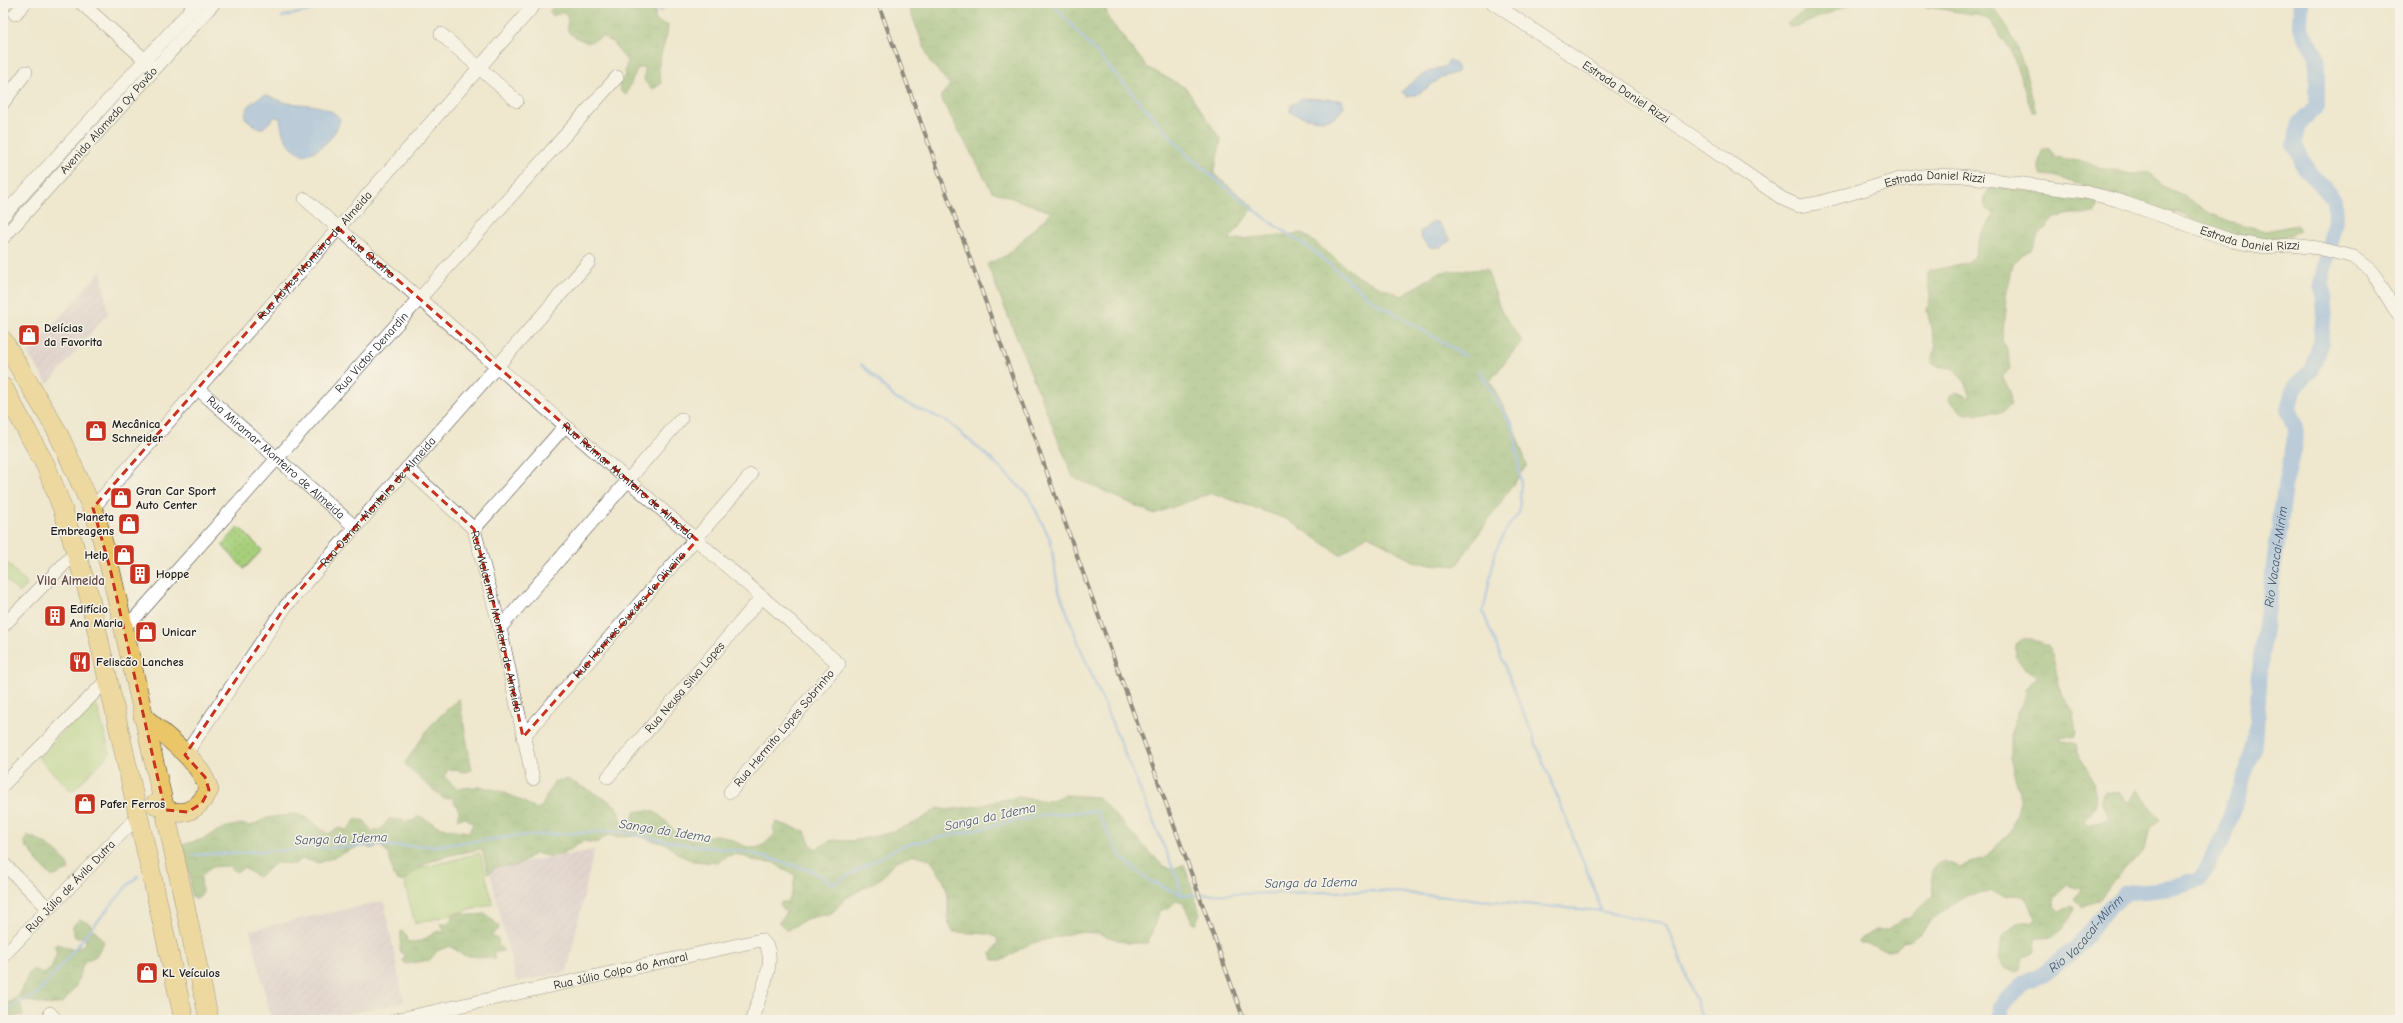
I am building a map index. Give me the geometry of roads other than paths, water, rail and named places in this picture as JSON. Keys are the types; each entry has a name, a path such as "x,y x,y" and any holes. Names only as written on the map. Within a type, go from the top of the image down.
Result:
{"highway":[{"path":"3,340 57,431 93,508 110,568 209,1020"},
{"path":"3,387 46,466 76,552 89,595 184,1020"},
{"path":"89,595 97,603 123,677 150,797 155,804 164,810 188,812 202,803 209,790 205,777 185,755 143,716"}],"street":[{"path":"15,14 25,3"},
{"path":"81,3 155,68"},
{"name":"Avenida Alameda Oy Pavão","path":"3,216 197,3"},
{"name":"Avenida Alameda Oy Pavão","path":"3,238 214,3"},
{"name":"Rua Adyles Monteiro de Almeida","path":"93,508 536,3"},
{"name":"Estrada Daniel Rizzi","path":"1493,3 1783,199 1799,206 1818,204 1900,179 1930,175 1963,176 2085,192 2117,200 2233,241 2265,247 2291,245 2318,248 2354,257 2371,270 2400,318"},
{"path":"441,34 517,101"},
{"path":"3,103 26,72"},
{"name":"Rua Victor Denardin","path":"123,626 135,618 617,77"},
{"name":"Rua Quatro","path":"305,199 419,298"},
{"name":"Rua Osmar Monteiro de Almeida","path":"185,755 285,606 588,262"},
{"name":"Rua Reimar Monteiro de Almeida","path":"419,298 839,664"},
{"name":"Rua Miramar Monteiro de Almeida","path":"197,388 355,527"},
{"path":"500,628 627,480 682,419"},
{"path":"474,529 565,426"},
{"name":"Rua Waldemar Monteiro de Almeida","path":"407,468 474,529 500,628 533,778"},
{"name":"Rua Hermes Guedes de Oliveira","path":"523,737 751,475"},
{"path":"3,626 76,552"},
{"name":"Rua Neusa Silva Lopes","path":"608,777 762,597"},
{"name":"Rua Hermito Lopes Sobrinho","path":"730,792 839,664"},
{"path":"3,785 108,679"},
{"name":"Rua Júlio de Ávila Dutra","path":"3,956 138,816"},
{"path":"3,863 49,909"},
{"name":"Rua Júlio Colpo do Amaral","path":"395,1020 761,940 767,944 770,951 769,964 752,1020"}],"water":[{"path":"1449,60 1454,62 1458,70 1456,73 1443,77 1414,95 1408,97 1402,92 1421,76 1433,70 1444,67"},
{"path":"267,95 280,101 316,106 330,110 340,119 338,126 331,138 326,143 315,151 303,155 292,147 286,140 282,131 280,118 275,117 263,128 258,128 245,118 245,114 249,106 255,100"},
{"path":"1304,98 1342,100 1344,107 1339,114 1325,120 1306,118 1290,112 1291,105"},
{"path":"1433,222 1438,222 1451,240 1441,247 1430,248 1421,238 1420,232"}],"waterway":[{"path":"282,17 341,3"},
{"path":"641,3 661,11 667,3"},
{"path":"1052,3 1188,156 1273,224 1311,249 1372,300 1465,356"},
{"name":"Rio Vacacaí-Mirim","path":"2001,1020 2001,1006 2024,983 2043,974 2076,949 2104,913 2125,893 2165,889 2200,879 2224,835 2255,744 2261,657 2286,480 2296,428 2288,409 2294,387 2311,371 2321,342 2325,299 2321,284 2335,220 2334,200 2303,164 2295,145 2299,123 2317,106 2317,57 2300,27 2301,3"},
{"path":"861,364 896,399 947,421 990,458 1028,495 1050,539 1058,588 1080,647 1178,880 1182,895"},
{"path":"1479,370 1514,429 1521,484 1519,513 1507,528 1496,550 1483,612 1597,896 1600,911"},
{"name":"Sanga da Idema","path":"193,855 361,846 433,846 518,836 617,831 682,844 747,852 812,871 833,884 901,846 1043,815 1096,811 1122,858 1148,880 1182,895 1382,891 1600,911 1667,924 1703,1020"},
{"name":"Sanga da Idema","path":"3,1012 38,993 127,886 138,876"}],"railway":[{"path":"878,3 1244,1020"}],"place":[{"name":"Delícias da Favorita","path":"29,335"},
{"name":"Mecânica Schneider","path":"96,431"},
{"name":"Gran Car Sport Auto Center","path":"121,498"},
{"name":"Planeta Embreagens","path":"129,524"},
{"name":"Help","path":"124,555"},
{"name":"Hoppe","path":"140,574"},
{"name":"Edifício Ana Maria","path":"55,616"},
{"name":"Unicar","path":"146,632"},
{"name":"Feliscão Lanches","path":"80,662"},
{"name":"Pafer Ferros","path":"85,804"},
{"name":"KL Veículos","path":"147,973"}],"district":[{"name":"Vila Almeida","path":"71,580"}]}
